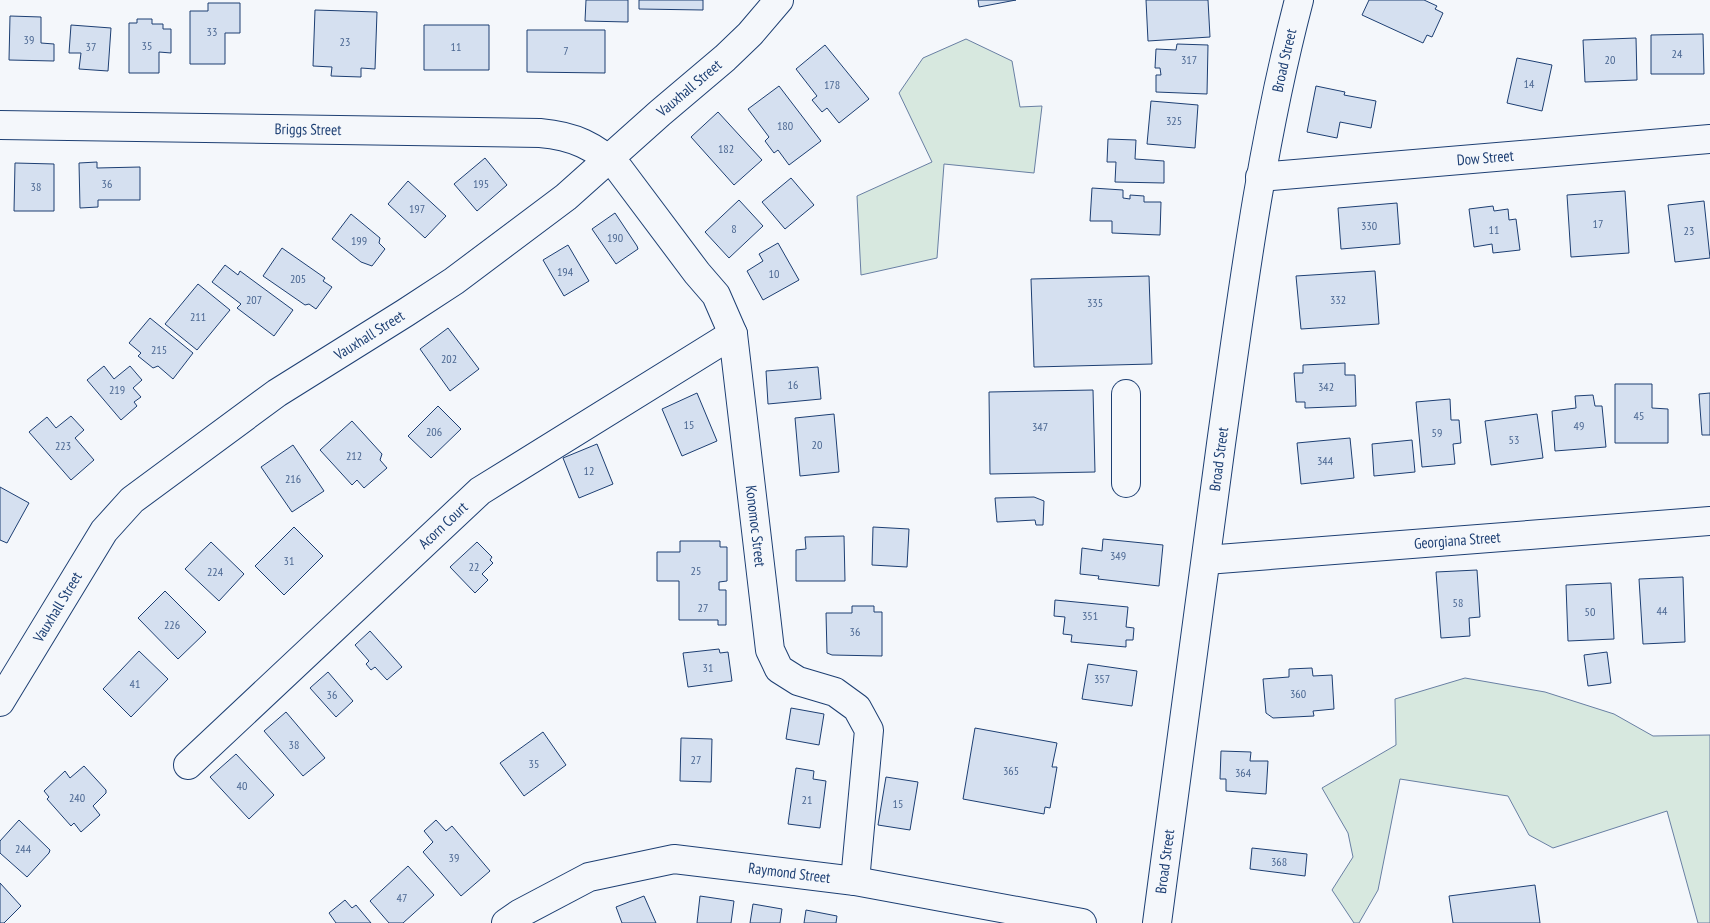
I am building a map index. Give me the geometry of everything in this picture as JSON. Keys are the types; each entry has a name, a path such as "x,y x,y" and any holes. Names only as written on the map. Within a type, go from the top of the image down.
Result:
{"street":[{"name":"Vauxhall Street","path":"0,702 104,531 132,500 277,393 454,280 566,197 725,58 750,34 779,0"},
{"name":"Broad Street","path":"1157,923 1232,366 1260,177 1280,76 1299,0"},
{"name":"Briggs Street","path":"0,125 540,133 572,138 609,159"},
{"name":"Dow Street","path":"1260,177 1710,139"},
{"name":"Konomoc Street","path":"609,159 619,169 697,273 716,294 733,334 770,650 779,669 798,681 835,692 857,708 869,730 855,881"},
{"name":"Acorn Court","path":"188,765 480,491 733,334"},
{"path":"1126,394 1126,483"},
{"name":"Georgiana Street","path":"1206,560 1710,521"},
{"name":"Raymond Street","path":"506,923 519,914 589,877 674,859 855,881 1082,923"}],"shaded area":[{"path":"966,39 1012,61 1020,107 1042,106 1034,173 944,164 937,258 861,275 857,196 932,162 899,93 923,58"},
{"path":"1465,678 1545,692 1614,714 1653,736 1710,735 1710,923 1698,923 1667,811 1553,848 1529,835 1508,796 1400,779 1378,890 1359,923 1354,923 1332,890 1353,857 1348,833 1322,788 1396,745 1395,699"}],"building":[{"path":"586,0 628,0 628,22 585,21"},
{"path":"639,0 703,0 703,10 639,9"},
{"path":"978,0 1016,0 979,7"},
{"path":"1146,0 1208,0 1210,37 1148,41"},
{"path":"1369,0 1424,0 1437,6 1435,9 1443,13 1432,37 1427,35 1423,43 1362,15"},
{"path":"208,3 240,3 240,33 225,33 225,64 190,64 190,11 208,11"},
{"path":"315,10 377,12 375,69 361,68 361,77 331,76 332,67 313,66"},
{"path":"10,16 41,17 41,43 54,44 54,61 9,60"},
{"path":"137,19 152,19 152,24 163,24 163,29 171,29 171,53 159,52 159,73 129,73 129,23 137,23"},
{"path":"71,25 111,28 108,71 79,69 81,53 69,53"},
{"path":"424,25 489,25 489,70 424,70"},
{"path":"527,30 605,30 605,73 527,72"},
{"path":"1703,34 1704,74 1651,74 1651,35"},
{"path":"1636,38 1637,80 1585,82 1583,40"},
{"path":"1177,44 1208,45 1207,94 1156,92 1156,75 1161,75 1160,68 1155,68 1156,49 1176,50"},
{"path":"825,45 869,99 839,123 827,108 822,112 812,100 817,96 796,69"},
{"path":"1517,58 1552,65 1542,111 1507,103"},
{"path":"779,86 821,141 789,165 778,150 774,153 765,141 769,137 748,109"},
{"path":"1316,86 1345,92 1344,95 1376,101 1371,128 1340,122 1337,138 1307,132"},
{"path":"1151,101 1198,105 1195,148 1147,144"},
{"path":"718,112 762,160 734,185 691,137"},
{"path":"1108,139 1136,140 1135,159 1164,161 1164,183 1115,182 1116,162 1107,162"},
{"path":"485,158 507,185 477,211 454,184"},
{"path":"97,162 97,168 140,167 140,200 98,200 98,207 80,208 79,163"},
{"path":"15,163 54,164 54,211 14,211"},
{"path":"791,178 814,205 785,229 762,202"},
{"path":"408,181 446,216 425,238 388,204"},
{"path":"1092,188 1123,190 1123,198 1130,199 1130,195 1144,196 1144,202 1161,202 1160,235 1112,233 1112,221 1090,221"},
{"path":"1625,191 1629,253 1571,257 1567,195"},
{"path":"739,200 763,226 729,258 705,232"},
{"path":"1704,201 1710,258 1675,262 1668,205"},
{"path":"1397,203 1400,244 1341,249 1338,208"},
{"path":"1493,206 1494,211 1508,209 1509,220 1516,219 1520,250 1493,253 1492,244 1474,247 1469,209"},
{"path":"615,213 638,249 616,264 592,229"},
{"path":"351,214 380,238 379,243 385,249 372,266 361,262 332,239"},
{"path":"778,243 799,280 763,300 747,271 763,261 759,254"},
{"path":"568,245 589,281 564,296 543,260"},
{"path":"282,248 325,278 323,281 332,287 316,309 309,304 305,305 263,276"},
{"path":"225,265 238,275 240,271 293,310 274,336 237,308 241,304 212,282"},
{"path":"1375,271 1379,324 1301,329 1296,276"},
{"path":"1149,276 1152,364 1034,367 1031,279"},
{"path":"198,284 230,310 197,350 165,324"},
{"path":"150,318 193,353 173,379 158,366 153,368 138,356 141,353 129,343"},
{"path":"448,328 479,369 450,391 420,349"},
{"path":"1345,363 1345,375 1355,375 1356,406 1305,408 1305,402 1296,402 1294,373 1303,373 1303,365"},
{"path":"104,366 114,379 130,366 142,380 133,388 141,397 134,402 137,406 121,420 87,380"},
{"path":"818,367 821,399 768,404 766,371"},
{"path":"1615,384 1652,384 1652,408 1668,409 1668,443 1615,443"},
{"path":"1093,390 1095,472 990,474 989,392"},
{"path":"697,393 717,441 682,456 662,409"},
{"path":"1710,393 1710,435 1702,435 1699,394"},
{"path":"1593,395 1595,406 1602,406 1606,447 1555,451 1552,411 1576,408 1575,396"},
{"path":"1450,399 1451,420 1459,420 1461,443 1453,444 1455,464 1422,467 1416,402"},
{"path":"438,406 461,429 431,458 408,436"},
{"path":"834,414 839,472 800,476 795,418"},
{"path":"1537,414 1543,458 1491,465 1485,421"},
{"path":"71,416 84,430 75,438 94,460 71,480 29,432 47,417 56,428"},
{"path":"352,421 382,454 380,460 387,468 364,488 357,480 352,485 320,450"},
{"path":"1350,438 1354,478 1301,484 1297,443"},
{"path":"1412,440 1415,472 1374,476 1372,444"},
{"path":"597,444 613,484 579,498 563,458"},
{"path":"293,445 324,491 292,512 261,467"},
{"path":"0,487 29,503 7,543 0,540"},
{"path":"1034,497 1044,501 1043,525 1036,525 1035,520 997,522 995,498"},
{"path":"294,527 323,556 284,595 255,566"},
{"path":"873,527 909,529 907,567 872,565"},
{"path":"844,536 845,581 796,581 796,550 806,549 805,537"},
{"path":"1103,539 1163,545 1159,586 1098,579 1099,576 1080,574 1082,548 1102,551"},
{"path":"680,541 720,541 720,547 727,547 727,581 719,582 719,590 726,590 726,625 718,625 718,620 679,620 679,581 657,581 657,552 680,552"},
{"path":"211,542 244,574 219,601 185,569"},
{"path":"477,542 492,557 490,560 493,563 482,574 488,580 475,593 450,567"},
{"path":"1477,570 1480,617 1469,618 1470,636 1441,638 1436,572"},
{"path":"1683,577 1685,642 1643,644 1639,579"},
{"path":"1611,583 1614,639 1568,641 1566,585"},
{"path":"165,591 206,632 178,659 138,618"},
{"path":"1055,600 1128,607 1126,627 1134,628 1133,640 1126,640 1126,647 1071,642 1072,635 1063,634 1065,617 1054,616"},
{"path":"852,606 874,606 874,612 882,612 882,656 832,655 827,653 826,613 852,613"},
{"path":"370,631 402,667 387,680 375,667 371,670 366,664 369,661 355,645"},
{"path":"719,649 720,653 728,652 732,681 688,687 683,653"},
{"path":"139,651 168,679 131,717 103,689"},
{"path":"1607,652 1611,683 1588,686 1584,655"},
{"path":"1088,664 1137,671 1132,706 1082,699"},
{"path":"1312,668 1313,676 1332,675 1334,709 1313,711 1314,716 1273,718 1266,713 1263,679 1289,677 1289,669"},
{"path":"328,672 353,701 336,717 310,688"},
{"path":"791,708 824,714 819,745 786,739"},
{"path":"286,712 325,758 303,776 264,731"},
{"path":"975,728 1057,743 1052,767 1057,767 1050,808 1045,807 1044,814 963,799"},
{"path":"543,732 566,765 524,796 500,763"},
{"path":"681,738 712,739 711,782 680,781"},
{"path":"1221,751 1251,752 1250,761 1268,761 1266,794 1226,791 1226,779 1220,779"},
{"path":"236,754 274,795 249,819 210,777"},
{"path":"84,766 106,790 106,793 93,806 100,815 81,832 74,823 71,826 47,799 49,797 44,791 65,771 70,778"},
{"path":"796,768 814,771 813,779 826,781 820,828 788,824"},
{"path":"886,777 918,782 910,830 878,825"},
{"path":"19,820 50,850 27,877 0,853 0,841"},
{"path":"436,820 446,831 452,826 490,871 461,896 423,852 433,842 424,831"},
{"path":"1252,848 1307,854 1305,876 1250,869"},
{"path":"408,866 434,895 403,923 389,923 370,901"},
{"path":"0,883 21,906 4,923 0,923"},
{"path":"1535,885 1540,923 1453,923 1449,896"},
{"path":"644,896 656,923 622,923 616,907"},
{"path":"700,896 734,901 731,923 697,923"},
{"path":"345,900 352,908 356,905 371,923 336,923 329,913"},
{"path":"753,904 782,909 780,923 750,923"},
{"path":"806,910 837,916 836,923 804,923"}]}
